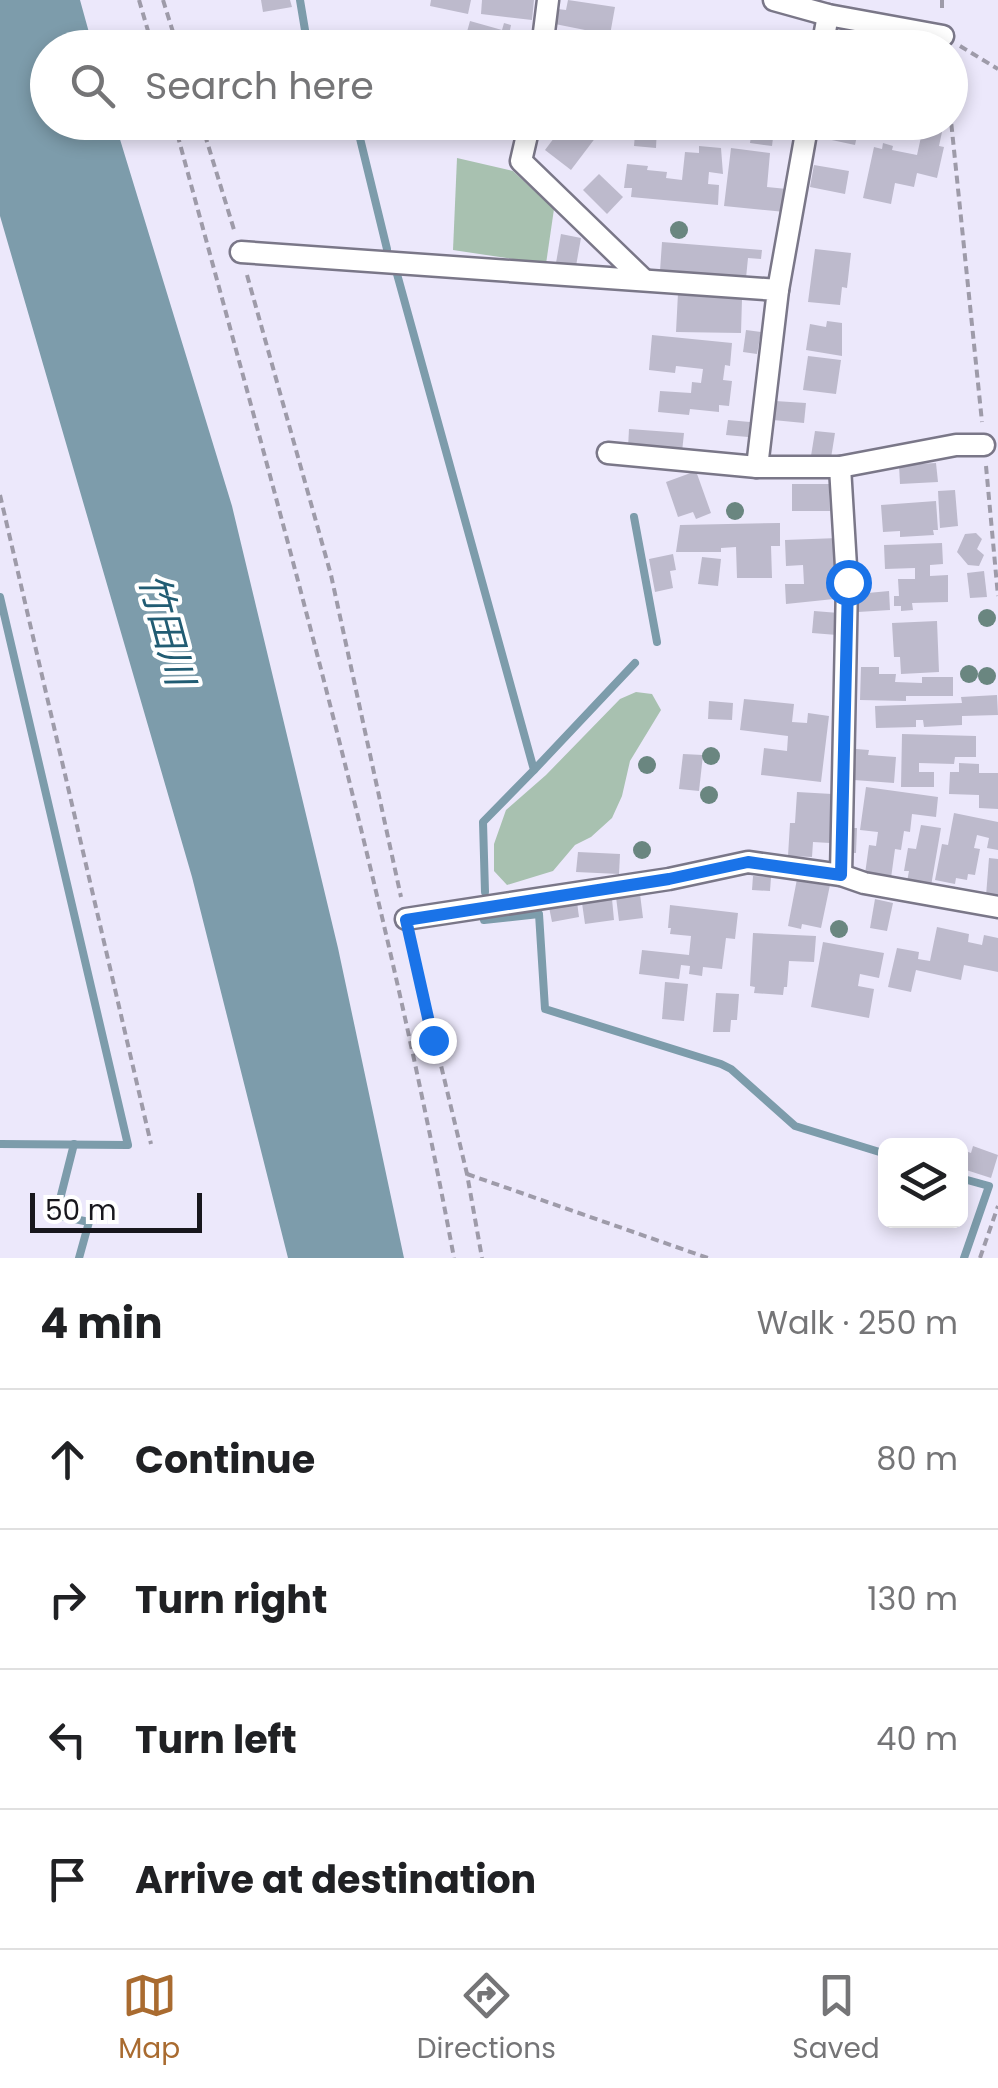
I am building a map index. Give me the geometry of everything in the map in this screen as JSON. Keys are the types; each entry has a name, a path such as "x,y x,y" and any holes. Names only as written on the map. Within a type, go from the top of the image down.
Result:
{"street":[{"path":"544,30 548,0"},
{"path":"774,0 912,30"},
{"path":"825,30 828,14"},
{"path":"526,140 521,161 643,279"},
{"path":"757,467 778,290 805,140"},
{"path":"241,252 778,290"},
{"path":"608,453 757,467 840,467 956,445 984,444"},
{"path":"840,467 848,582 841,875"},
{"path":"406,920 669,879 748,862 841,875 864,883 998,907"}],"path":[{"path":"139,0 148,30"},
{"path":"163,0 172,30"},
{"path":"968,51 998,69"},
{"path":"179,140 258,432 387,940 454,1258"},
{"path":"207,140 331,575 406,920 468,1174 482,1258"},
{"path":"953,140 998,596"},
{"path":"0,496 151,1144"},
{"path":"468,1174 708,1258"},
{"path":"980,1258 998,1206"}],"green space":[{"path":"457,158 513,171 554,209 546,264 453,250"},
{"path":"636,692 652,694 661,710 630,761 612,818 575,845 553,871 507,885 494,871 494,844 506,810 620,699"}],"water":[{"name":"竹田川","path":"0,0 80,0 88,30 30,30 30,140 120,140 232,506 338,948 404,1258 288,1258 192,877 0,216"}],"building":[{"path":"261,0 290,0 292,7 263,12"},
{"path":"431,0 471,0 468,14 430,6"},
{"path":"482,0 534,0 532,20 481,14"},
{"path":"568,0 615,7 611,30 555,24 558,9 566,10"},
{"path":"470,21 502,30 468,30"},
{"path":"552,140 594,140 571,170 545,150"},
{"path":"634,140 656,140 656,148 634,146"},
{"path":"750,140 773,140 772,146 750,143"},
{"path":"920,140 940,140 939,146 944,147 937,178 917,173 914,187 895,183 891,204 863,198 874,147 882,149 883,143 893,146 892,150 917,155"},
{"path":"699,146 721,148 723,174 709,172 708,184 719,185 718,205 631,197 632,188 624,188 627,164 648,166 647,170 667,172 666,178 682,180 685,152 699,153"},
{"path":"731,148 770,153 767,187 787,189 785,212 724,206"},
{"path":"814,165 849,171 845,194 810,187"},
{"path":"599,174 623,197 607,214 583,190"},
{"path":"561,234 581,238 576,266 556,263"},
{"path":"662,242 762,250 761,259 748,258 746,278 660,271"},
{"path":"815,249 851,253 847,288 842,287 840,305 808,302"},
{"path":"678,293 728,294 728,299 742,299 741,333 676,332"},
{"path":"827,321 842,323 842,356 806,350 810,324 826,327"},
{"path":"746,330 761,332 757,354 743,352"},
{"path":"652,335 732,343 730,366 725,365 723,380 732,381 729,406 719,405 719,412 690,409 689,415 658,412 660,391 691,393 692,382 701,383 703,369 676,366 675,373 649,370"},
{"path":"808,356 841,360 836,394 803,390"},
{"path":"775,401 806,403 804,423 773,420"},
{"path":"728,420 750,422 748,437 726,435"},
{"path":"629,429 684,433 682,452 628,448"},
{"path":"815,431 835,433 831,458 811,456"},
{"path":"936,463 938,482 900,484 899,465"},
{"path":"696,471 711,513 696,519 693,512 678,517 666,482"},
{"path":"792,484 829,484 830,511 792,511"},
{"path":"955,490 958,526 940,528 938,491"},
{"path":"936,501 938,530 933,530 934,535 900,537 900,531 883,532 881,505"},
{"path":"780,523 780,546 771,546 772,578 737,578 736,547 721,548 721,552 676,552 680,525"},
{"path":"976,533 982,539 977,549 984,555 979,566 968,565 957,552 965,534"},
{"path":"838,538 839,569 833,570 834,599 786,604 785,584 804,584 803,565 786,566 785,540"},
{"path":"942,543 943,564 930,565 930,576 948,575 948,602 912,603 913,610 901,611 901,606 894,606 894,596 899,596 898,579 915,579 915,568 885,569 884,545"},
{"path":"673,554 673,588 655,592 649,559"},
{"path":"702,557 721,559 718,586 698,584"},
{"path":"984,571 987,597 970,598 967,573"},
{"path":"889,591 890,610 858,612 857,594"},
{"path":"814,611 839,613 837,635 812,633"},
{"path":"937,621 939,672 901,674 900,657 894,657 892,623"},
{"path":"861,667 879,667 879,674 896,674 895,682 922,683 922,677 953,677 953,696 860,700"},
{"path":"997,695 998,715 962,716 962,725 924,727 923,720 916,720 916,727 876,728 875,706 962,703 961,697"},
{"path":"744,699 794,704 792,722 807,723 808,713 829,716 821,782 761,775 764,748 787,751 788,736 740,730"},
{"path":"709,701 733,703 732,720 708,719"},
{"path":"902,734 976,736 976,757 955,757 954,764 919,763 919,772 934,772 934,787 901,787"},
{"path":"856,749 869,750 868,755 896,757 894,783 854,780"},
{"path":"683,754 703,755 699,791 679,789"},
{"path":"959,763 979,764 979,773 998,773 998,809 979,808 979,795 949,794 950,772 959,772"},
{"path":"866,787 938,797 936,817 912,814 910,832 904,831 901,850 895,849 891,878 865,874 869,845 876,846 878,832 860,830"},
{"path":"797,792 832,794 830,843 813,842 812,857 788,856"},
{"path":"954,813 998,822 998,850 987,848 989,838 977,835 974,848 980,849 975,875 968,874 967,880 956,878 955,884 935,880 942,844 948,845"},
{"path":"921,825 941,828 931,886 906,887 908,848 916,849"},
{"path":"848,828 857,828 856,853 846,853"},
{"path":"578,852 620,854 619,874 576,872"},
{"path":"989,858 998,859 998,897 986,896"},
{"path":"753,876 771,877 770,891 752,890"},
{"path":"797,879 830,885 821,928 788,926"},
{"path":"640,894 643,918 619,921 616,897"},
{"path":"612,899 614,920 585,924 582,903"},
{"path":"875,899 893,903 887,931 870,928"},
{"path":"577,902 579,917 552,922 549,907"},
{"path":"670,905 738,913 735,939 726,938 722,969 703,967 702,976 689,974 690,966 681,965 679,979 639,974 642,950 689,955 691,936 670,934"},
{"path":"937,927 969,934 968,942 982,945 984,935 998,938 998,972 964,965 961,980 916,970 911,992 888,987 897,948 919,952 918,959 930,961"},
{"path":"753,933 816,936 814,962 789,961 783,995 754,993 755,987 750,986"},
{"path":"823,942 884,953 879,978 860,974 858,986 874,989 869,1018 811,1007"},
{"path":"665,982 688,984 684,1021 662,1019"},
{"path":"716,993 739,994 737,1020 731,1020 730,1032 713,1032"},
{"path":"973,1146 998,1155 991,1178 968,1171 968,1152"}],"waterway":[{"path":"300,0 305,30"},
{"path":"360,140 387,249"},
{"path":"397,274 534,770 483,822 485,892"},
{"path":"634,517 657,642"},
{"path":"0,597 128,1145 0,1144"},
{"path":"534,770 635,663"},
{"path":"484,920 539,914 545,1009 721,1064 795,1126 878,1152"},
{"path":"74,1144 56,1215 89,1222 79,1258"},
{"path":"964,1258 989,1186 968,1180"}],"route":[{"path":"433,1040 406,920 669,879 748,862 841,875 848,582"}]}
